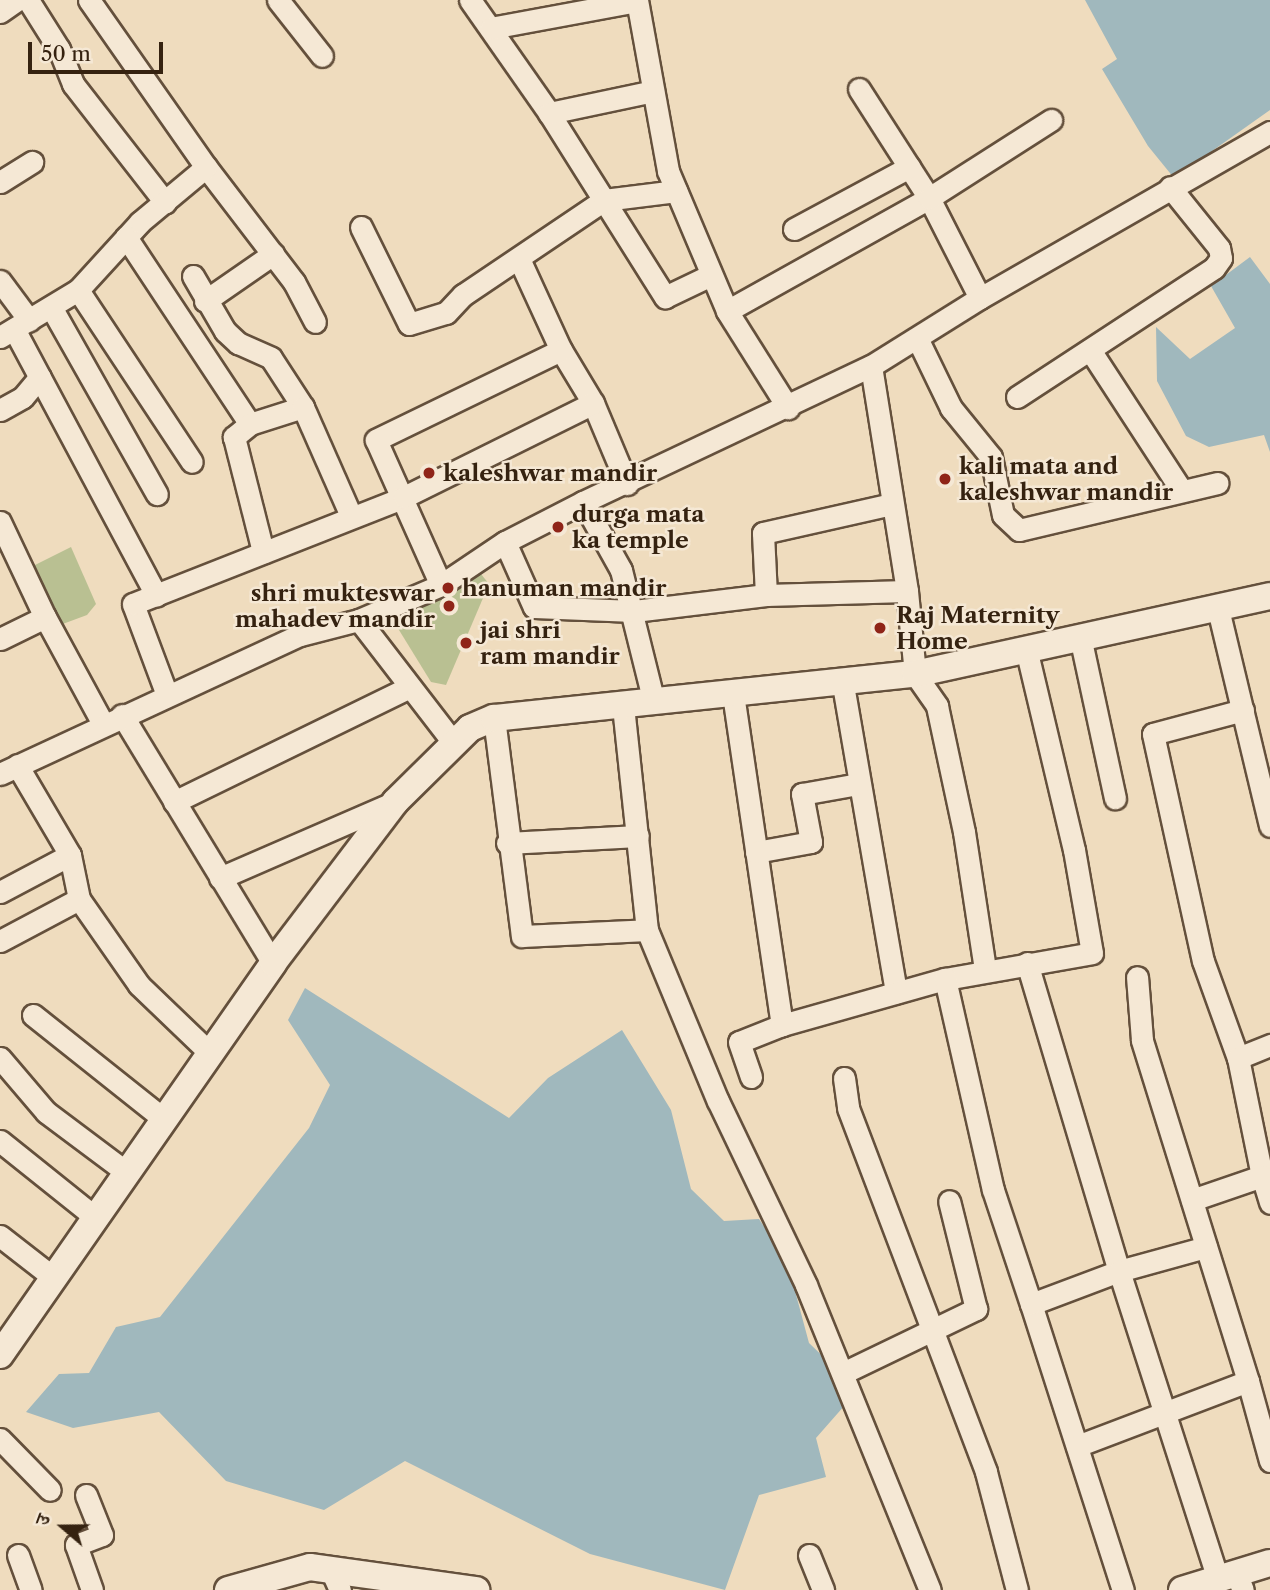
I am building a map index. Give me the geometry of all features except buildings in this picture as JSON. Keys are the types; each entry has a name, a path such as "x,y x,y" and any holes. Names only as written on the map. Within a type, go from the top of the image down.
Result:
{"street":[{"path":"0,12 17,0"},
{"path":"28,0 59,48 73,84 165,202"},
{"path":"89,0 206,167 273,254 315,322"},
{"path":"278,0 322,56"},
{"path":"470,0 549,113 665,297 711,275"},
{"path":"491,28 637,0 668,171 726,310 788,408"},
{"path":"859,89 929,198 979,298"},
{"path":"549,113 653,91"},
{"path":"726,310 929,198 1051,120"},
{"path":"211,1054 139,985 79,899 70,855 8,769 300,635 359,620 441,585 505,542 583,502 627,484 872,366 918,340 979,298 1270,132"},
{"path":"0,182 32,162"},
{"path":"14,329 78,290 126,237 206,167"},
{"path":"794,229 909,167"},
{"path":"1017,397 1214,268 1221,258 1210,233 1170,187"},
{"path":"361,227 409,324 446,313 463,295 520,261 604,200 676,191"},
{"path":"126,237 250,424"},
{"path":"205,301 273,254"},
{"path":"520,261 561,350 593,403 627,484"},
{"path":"193,276 205,301 238,343 271,358 303,407 351,516"},
{"path":"0,281 14,329 156,595"},
{"path":"78,290 192,463"},
{"path":"51,307 157,494"},
{"path":"918,340 951,408 991,457 1009,525 1019,530 1218,483"},
{"path":"1090,349 1182,491"},
{"path":"441,585 404,497 376,440 561,350"},
{"path":"872,366 907,591 915,674 937,706 964,832 985,969"},
{"path":"0,410 23,397 40,377"},
{"path":"167,695 133,604 404,497 593,403"},
{"path":"262,552 233,449 233,437 250,424 303,407"},
{"path":"583,502 621,570 634,611 654,702"},
{"path":"766,595 763,533 892,504"},
{"path":"0,522 6,550 45,617 112,719 174,802 273,963"},
{"path":"505,542 534,607 634,611 766,595 907,591"},
{"path":"0,1355 96,1218 125,1171 165,1120 273,963 395,802 470,728 494,718 733,694 842,679 915,674 1081,641 1270,596"},
{"path":"1219,609 1270,826"},
{"path":"0,639 45,617"},
{"path":"359,620 408,688 453,743"},
{"path":"1081,641 1115,798"},
{"path":"751,1077 739,1042 782,1025 985,969 1092,953 1074,850 1027,652"},
{"path":"842,679 896,992"},
{"path":"174,802 408,688"},
{"path":"733,694 782,1025"},
{"path":"623,706 647,930 718,1101 806,1285 930,1590"},
{"path":"1242,710 1153,734 1203,961 1238,1058 1270,1203"},
{"path":"494,718 507,843 522,936 647,930"},
{"path":"756,852 811,842 802,794 858,784"},
{"path":"220,878 395,802"},
{"path":"507,843 638,836"},
{"path":"0,892 70,855"},
{"path":"0,940 79,899"},
{"path":"1027,963 1163,1413 1232,1581"},
{"path":"1136,977 1142,1040 1248,1381 1270,1461"},
{"path":"945,979 993,1190 1123,1590"},
{"path":"33,1015 165,1120"},
{"path":"1238,1058 1270,1045"},
{"path":"0,1058 46,1112 125,1171"},
{"path":"844,1078 848,1108 986,1472 1017,1590"},
{"path":"0,1141 96,1218"},
{"path":"1192,1200 1262,1176"},
{"path":"843,1373 976,1308 949,1201"},
{"path":"0,1236 54,1278"},
{"path":"1031,1304 1119,1271 1206,1247"},
{"path":"1077,1446 1248,1381"},
{"path":"0,1439 50,1490"},
{"path":"86,1494 102,1535 76,1545 92,1590"},
{"path":"18,1555 31,1590"},
{"path":"809,1555 822,1590"},
{"path":"1182,1590 1232,1581 1270,1563"},
{"path":"228,1590 310,1567 336,1580 476,1590"}],"green space":[{"path":"71,547 96,604 87,615 60,625 34,581 35,565"},
{"path":"481,574 489,584 446,685 431,682 383,604"}],"water":[{"path":"1085,0 1270,0 1270,110 1174,178 1148,146 1102,69 1117,59"},
{"path":"1250,257 1270,284 1270,452 1264,435 1209,447 1186,436 1157,381 1156,327 1190,359 1235,328 1211,286"},
{"path":"305,988 509,1118 548,1078 622,1030 671,1110 691,1189 724,1221 759,1219 787,1261 809,1343 837,1370 845,1405 816,1438 826,1477 759,1495 725,1590 590,1554 405,1461 324,1510 226,1481 159,1412 73,1428 26,1412 59,1374 89,1373 116,1327 160,1317 309,1128 330,1085 288,1020"}],"place":[{"name":"kaleshwar mandir","path":"429,473"},
{"name":"kali mata and kaleshwar mandir","path":"945,479"},
{"name":"durga mata ka temple","path":"558,527"},
{"name":"hanuman mandir","path":"448,588"},
{"name":"shri mukteswar mahadev mandir","path":"449,606"},
{"name":"Raj Maternity Home","path":"880,628"},
{"name":"jai shri ram mandir","path":"466,643"}]}
